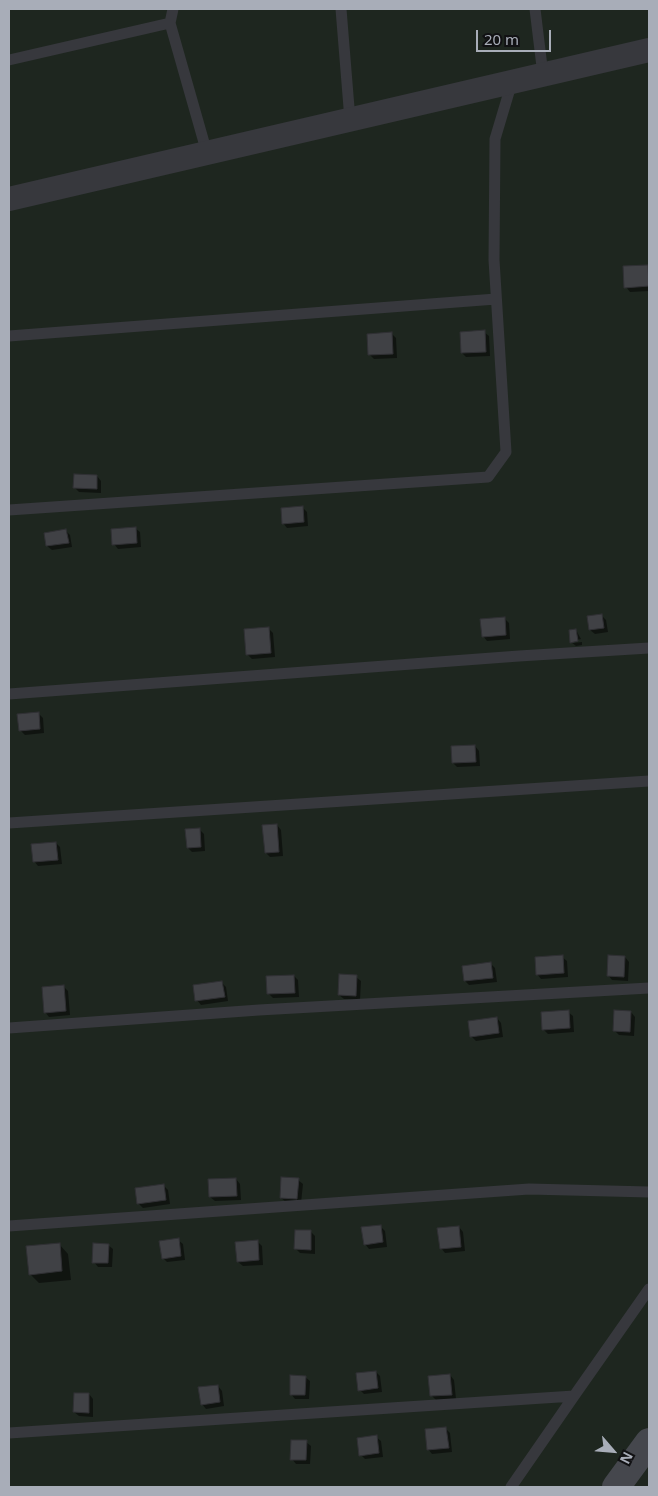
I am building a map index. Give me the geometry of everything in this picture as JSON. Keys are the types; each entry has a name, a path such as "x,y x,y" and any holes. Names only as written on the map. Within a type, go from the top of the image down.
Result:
{"street":[{"path":"9,198 649,50"},
{"path":"616,1487 649,1442"}],"lane":[{"path":"173,9 170,24 207,153"},
{"path":"341,9 350,120"},
{"path":"535,9 543,75"},
{"path":"9,60 170,24"},
{"path":"9,510 488,477 506,452 494,260 495,139 512,82"},
{"path":"9,336 496,299"},
{"path":"9,694 649,648"},
{"path":"9,823 649,782"},
{"path":"9,1028 259,1010 649,988"},
{"path":"9,1226 529,1189 649,1192"},
{"path":"511,1487 649,1289"},
{"path":"9,1434 574,1396"}],"shaded area":[{"path":"9,9 649,9 649,1487 9,1487"}],"building":[{"path":"648,265 649,286 624,288 623,266"},
{"path":"485,330 486,352 461,353 460,332"},
{"path":"392,332 393,354 368,355 367,334"},
{"path":"74,474 97,475 97,489 73,488"},
{"path":"303,506 304,522 282,524 281,508"},
{"path":"136,527 137,543 112,545 111,529"},
{"path":"66,529 69,543 46,546 44,533"},
{"path":"602,614 604,628 589,630 587,616"},
{"path":"505,617 506,635 482,637 480,619"},
{"path":"269,627 271,653 246,655 244,629"},
{"path":"576,629 578,641 570,643 569,630"},
{"path":"39,712 40,729 19,731 17,714"},
{"path":"475,745 476,762 452,763 451,746"},
{"path":"277,824 279,852 265,853 262,825"},
{"path":"200,828 201,847 187,848 185,829"},
{"path":"56,842 58,860 33,862 31,844"},
{"path":"563,955 564,973 536,975 535,957"},
{"path":"608,955 625,956 624,977 607,976"},
{"path":"491,962 493,978 464,981 462,966"},
{"path":"339,974 357,975 356,996 338,995"},
{"path":"294,975 295,993 267,994 266,976"},
{"path":"222,981 225,997 195,1001 193,985"},
{"path":"64,985 66,1011 44,1013 42,987"},
{"path":"569,1010 570,1028 542,1030 541,1012"},
{"path":"614,1010 631,1011 630,1032 613,1031"},
{"path":"497,1017 499,1033 470,1037 468,1021"},
{"path":"281,1177 299,1178 297,1199 280,1198"},
{"path":"236,1178 237,1196 209,1197 208,1179"},
{"path":"164,1184 166,1200 137,1204 135,1188"},
{"path":"381,1225 383,1242 364,1245 361,1227"},
{"path":"459,1226 461,1247 440,1249 437,1228"},
{"path":"295,1230 311,1230 311,1250 294,1249"},
{"path":"179,1238 181,1256 162,1259 159,1241"},
{"path":"258,1240 259,1260 237,1262 235,1242"},
{"path":"60,1243 62,1271 29,1275 26,1246"},
{"path":"93,1243 109,1244 108,1263 92,1263"},
{"path":"376,1371 378,1388 358,1391 356,1373"},
{"path":"450,1374 452,1395 430,1396 428,1376"},
{"path":"290,1375 306,1376 305,1395 290,1395"},
{"path":"218,1385 220,1402 201,1405 198,1387"},
{"path":"74,1393 89,1393 89,1413 73,1412"},
{"path":"446,1427 449,1448 427,1450 425,1429"},
{"path":"377,1435 379,1453 359,1456 357,1438"},
{"path":"291,1440 307,1440 306,1460 290,1460"}]}
